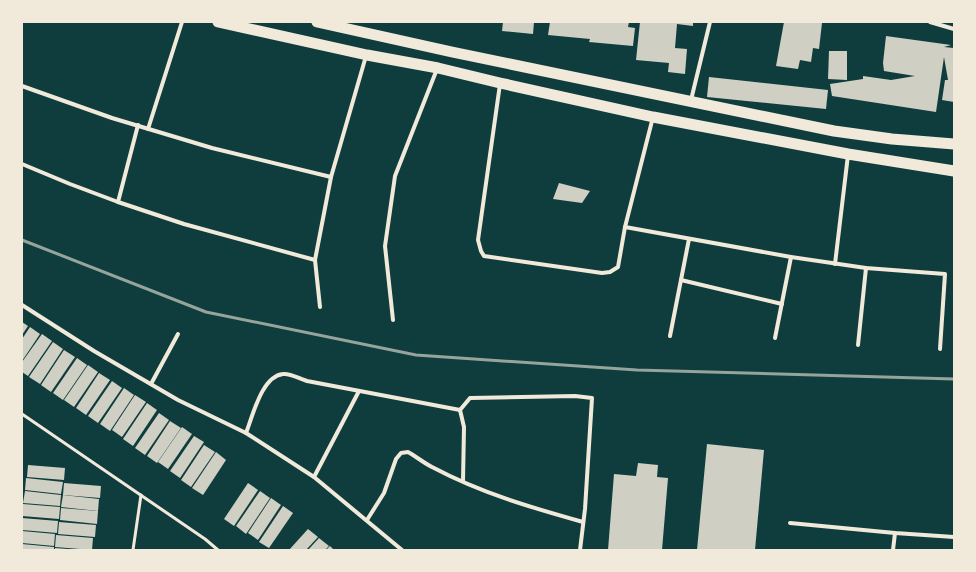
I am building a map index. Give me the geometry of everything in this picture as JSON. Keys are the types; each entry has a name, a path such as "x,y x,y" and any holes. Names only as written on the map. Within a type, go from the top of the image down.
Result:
{"highway":[{"path":"219,22 367,55 438,68 653,117 848,154 954,171"},
{"path":"317,22 690,102 834,131 892,139 954,144"}],"street":[{"path":"148,129 182,22"},
{"path":"690,102 710,22"},
{"path":"930,22 954,30"},
{"path":"320,307 315,260 331,177 367,55"},
{"path":"393,320 385,246 394,176 438,68"},
{"path":"500,83 478,240 484,256 602,273 610,272 618,267 625,227 653,117"},
{"path":"22,86 148,129 212,148 331,177"},
{"path":"118,202 138,125"},
{"path":"835,264 848,154"},
{"path":"22,164 118,202 184,224 315,260"},
{"path":"625,227 835,264 944,274 940,349"},
{"path":"670,336 689,239"},
{"path":"775,338 791,257"},
{"path":"858,345 866,268"},
{"path":"681,280 782,304"},
{"path":"22,305 94,351 178,400 246,433 314,477 402,550"},
{"path":"151,384 178,334"},
{"path":"246,433 262,390 273,377 285,373 307,381 460,410"},
{"path":"314,477 359,391"},
{"path":"460,410 470,398 575,396 592,398 580,550"},
{"path":"460,410 464,427 463,481"},
{"path":"367,520 384,493 396,459 401,453 408,452 434,468 483,490 532,507 583,522"},
{"path":"790,523 954,537"},
{"path":"893,550 895,533"}],"lane":[{"path":"22,414 205,539 218,550"},
{"path":"133,550 141,495"}],"building":[{"path":"503,22 534,22 533,34 502,31"},
{"path":"550,22 629,22 628,27 635,28 633,46 589,42 590,39 548,35"},
{"path":"640,22 693,22 693,26 677,24 675,48 687,49 685,74 668,72 669,63 636,60"},
{"path":"784,22 822,23 819,49 813,48 811,62 800,60 798,69 776,66"},
{"path":"886,36 951,45 944,47 954,48 954,102 942,100 945,80 948,80 944,57 936,112 832,96 830,84 863,79 863,76 891,80 915,76 884,71 883,63"},
{"path":"829,51 847,51 847,80 828,79"},
{"path":"709,77 828,90 826,109 707,97"},
{"path":"559,183 590,191 582,203 553,199"},
{"path":"22,322 28,326 22,335"},
{"path":"30,327 40,334 22,361 22,339"},
{"path":"42,334 52,341 28,376 22,372 22,362"},
{"path":"53,342 63,349 40,384 29,377"},
{"path":"64,350 75,357 51,392 41,385"},
{"path":"77,358 87,365 63,400 53,393"},
{"path":"88,365 98,372 74,407 64,400"},
{"path":"99,373 110,380 86,415 76,408"},
{"path":"112,381 122,388 98,423 88,416"},
{"path":"124,388 134,395 110,431 100,424"},
{"path":"135,395 146,402 122,437 112,430"},
{"path":"147,403 157,410 133,446 123,439"},
{"path":"159,413 169,420 145,455 135,448"},
{"path":"170,421 181,428 157,463 147,456"},
{"path":"182,427 192,434 168,469 158,462"},
{"path":"194,436 204,442 180,478 170,471"},
{"path":"707,444 764,450 755,550 697,550"},
{"path":"204,445 215,452 191,487 181,480"},
{"path":"216,452 226,460 203,495 192,488"},
{"path":"638,463 658,465 657,477 668,478 662,550 608,550 614,474 636,476"},
{"path":"28,465 65,468 64,480 27,477"},
{"path":"26,478 63,482 61,494 25,490"},
{"path":"64,483 101,486 100,498 63,495"},
{"path":"248,483 258,490 234,526 224,519"},
{"path":"25,491 61,495 60,506 23,503"},
{"path":"260,491 270,498 246,534 236,526"},
{"path":"63,495 99,499 98,511 61,507"},
{"path":"271,498 281,505 258,540 248,533"},
{"path":"23,504 60,507 59,519 22,516"},
{"path":"283,506 293,513 269,548 259,542"},
{"path":"61,508 98,511 97,524 60,520"},
{"path":"22,518 58,521 57,533 22,530"},
{"path":"59,522 96,525 95,537 58,534"},
{"path":"308,529 318,537 306,550 289,550"},
{"path":"22,531 55,534 54,546 22,543"},
{"path":"56,535 93,538 92,550 55,547"},
{"path":"319,538 329,546 325,550 308,550"},
{"path":"22,544 54,547 54,550 22,550"},
{"path":"330,546 334,550 326,550"},
{"path":"55,548 68,549 68,550 55,550"}],"railway":[{"path":"22,240 206,312 416,355 637,370 954,379"}]}
